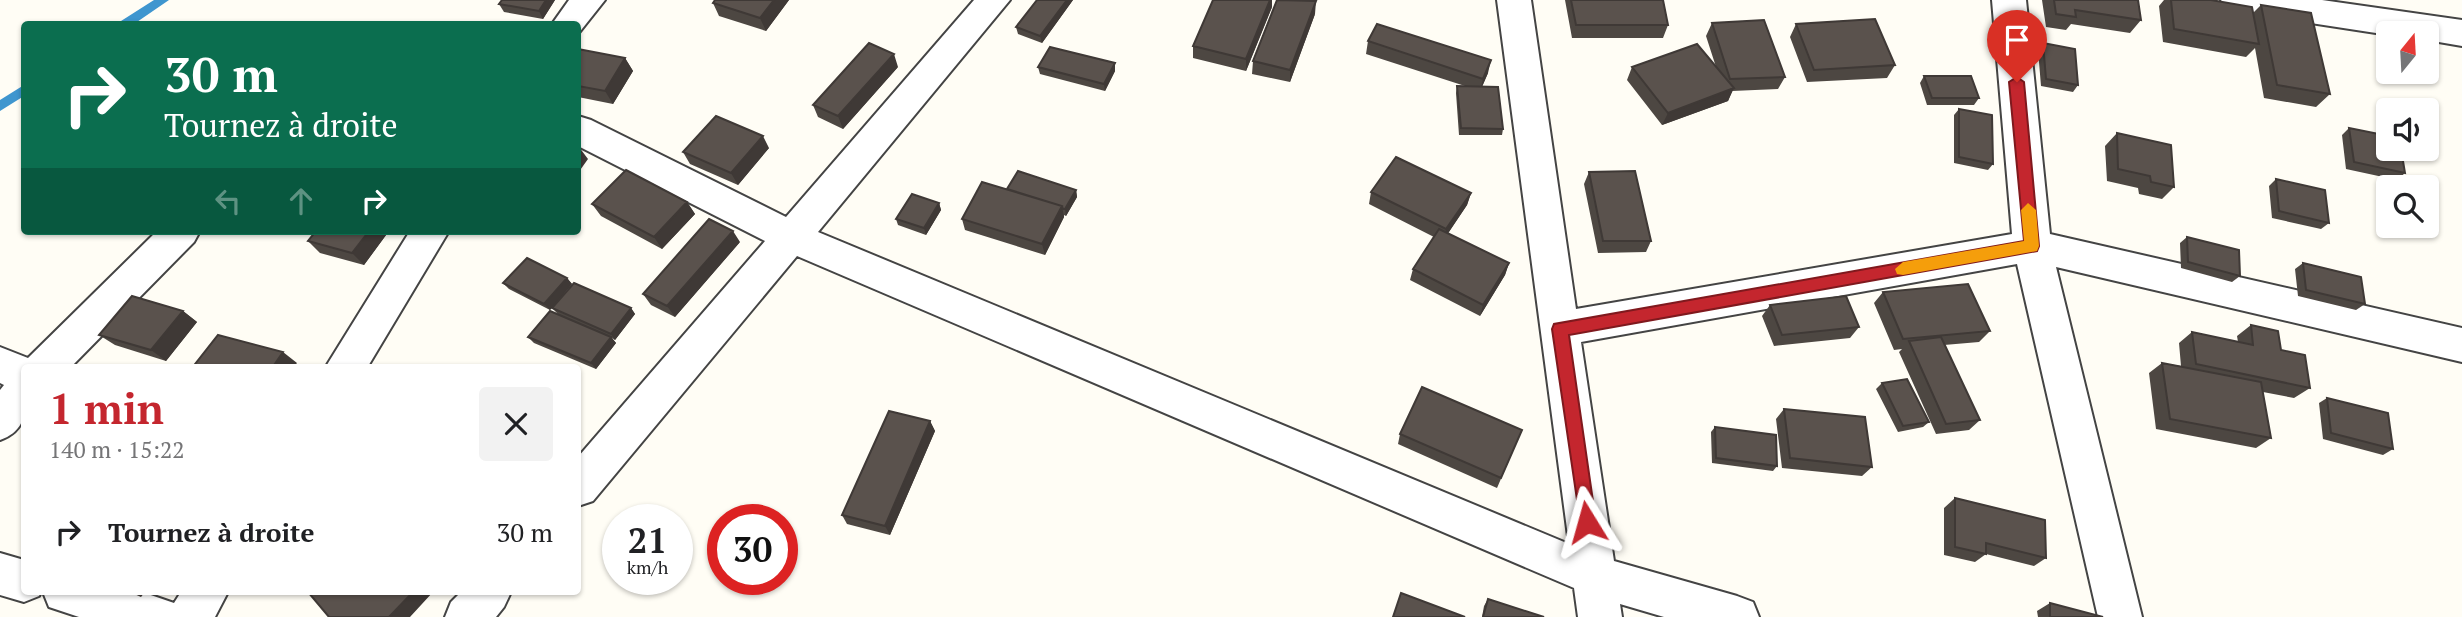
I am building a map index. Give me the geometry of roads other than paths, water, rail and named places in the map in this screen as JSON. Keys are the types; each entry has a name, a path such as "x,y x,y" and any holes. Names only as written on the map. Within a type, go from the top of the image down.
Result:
{"street":[{"path":"571,21 588,0"},
{"path":"581,483 993,0"},
{"path":"1514,0 1600,617"},
{"path":"2009,0 2032,246 2120,617"},
{"path":"2238,0 2462,33"},
{"path":"581,132 791,237 1595,576 1737,617"},
{"path":"47,364 177,235"},
{"path":"347,364 428,235"},
{"path":"1560,329 2032,246 2462,345"},
{"path":"0,364 21,374"},
{"path":"0,422 21,393"},
{"path":"0,574 21,580"},
{"path":"75,595 158,617"},
{"path":"190,617 204,595"},
{"path":"467,617 486,595"}],"waterway":[{"path":"130,21 163,0"},
{"path":"0,106 21,92"}]}
